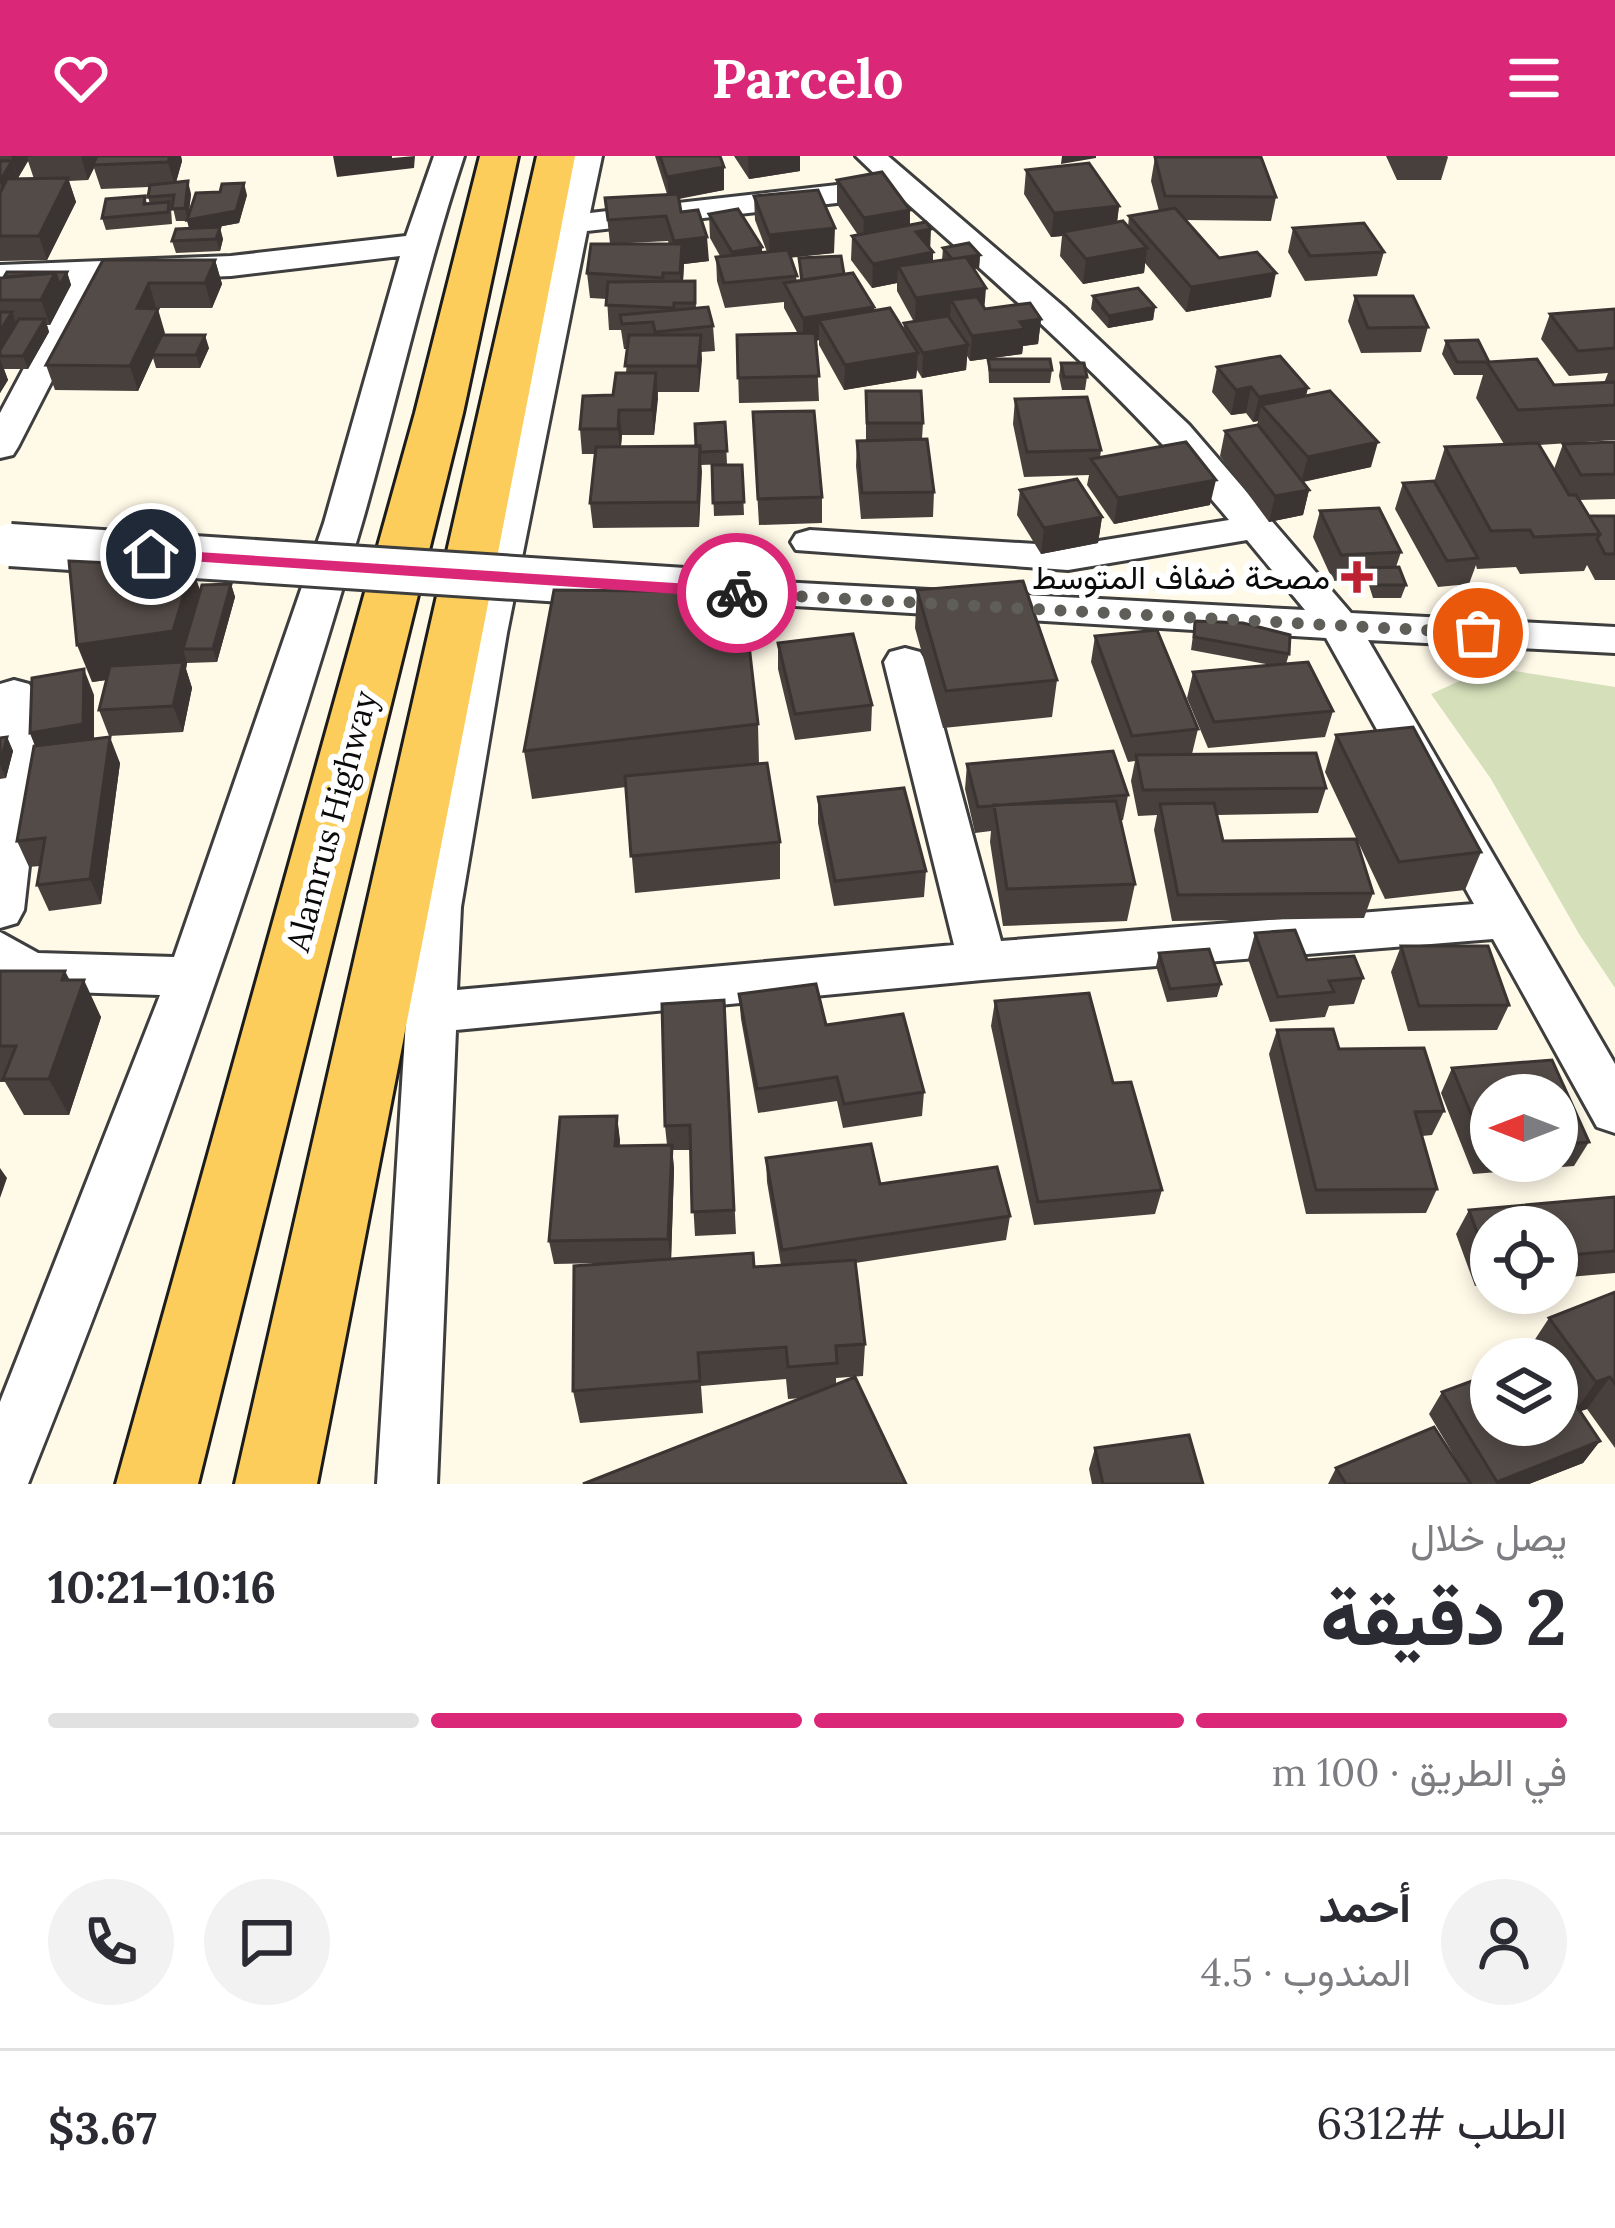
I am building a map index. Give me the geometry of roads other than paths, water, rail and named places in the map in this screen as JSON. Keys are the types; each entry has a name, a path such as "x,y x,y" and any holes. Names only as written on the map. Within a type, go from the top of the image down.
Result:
{"main road":[{"name":"Alamrus Highway","path":"157,1484 439,413 500,156"},
{"path":"276,1484 556,156"}],"street":[{"path":"0,1479 17,1397 193,977 343,523 419,244 449,156"},
{"path":"406,1484 436,907 587,156"},
{"path":"871,156 1052,314 1175,434 1340,626 1504,920 1597,1051 1615,1112"},
{"path":"570,224 903,187"},
{"path":"0,275 231,266 419,244"},
{"path":"0,447 90,274"},
{"path":"810,542 1068,558 1256,527"},
{"path":"5,544 761,594 1615,640"},
{"path":"905,662 982,961"},
{"path":"0,910 13,813 14,694"},
{"path":"432,1012 982,961 1504,920"},
{"path":"0,951 16,965 38,972 193,977"}],"place":[{"name":"مصحة ضفاف المتوسط","path":"1357,577"}]}
